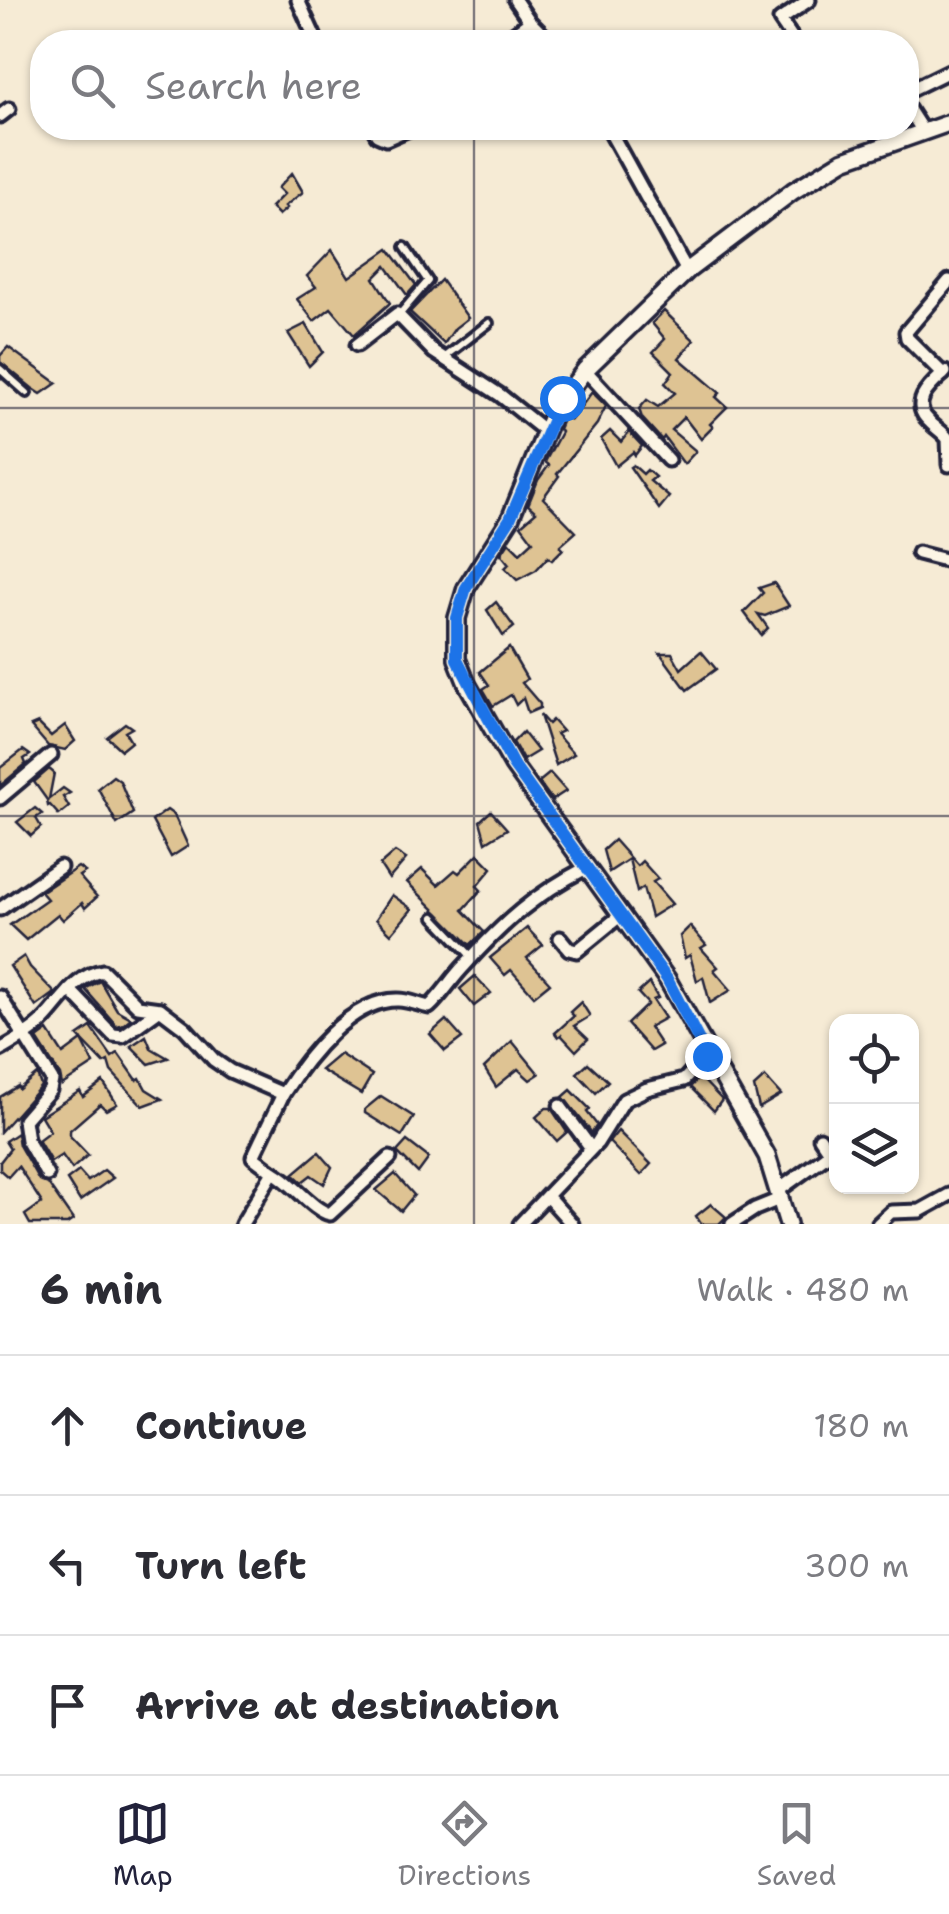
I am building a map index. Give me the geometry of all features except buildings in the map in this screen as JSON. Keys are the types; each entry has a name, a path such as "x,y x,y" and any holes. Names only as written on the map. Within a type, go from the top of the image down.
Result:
{"street":[{"path":"298,0 312,30"},
{"path":"515,0 538,30"},
{"path":"787,30 780,20 809,0"},
{"path":"519,30 530,22"},
{"path":"919,86 949,71"},
{"path":"919,131 949,122"},
{"path":"919,125 922,130"},
{"path":"615,140 687,271"},
{"path":"788,1224 767,1156 707,1056 667,979 513,765 467,684 454,638 466,588 510,519 562,398 585,370 687,271 822,172 898,140"},
{"path":"949,281 906,332 907,338 946,372 923,394 920,403 928,421 948,439 949,465"},
{"path":"357,345 394,314 400,315 417,336 444,358 545,431"},
{"path":"585,370 668,460"},
{"path":"918,553 949,561"},
{"path":"0,798 50,755"},
{"path":"0,909 60,867"},
{"path":"390,1158 330,1214 322,1212 295,1186 253,1157 298,1071 341,1024 382,1002 396,999 429,1006 472,957 536,896 586,868"},
{"path":"560,938 569,949 578,950 621,915"},
{"path":"0,1050 26,1035 70,990 102,971 138,1006 160,1010 185,1028 214,1060 230,1071 284,1094"},
{"path":"70,990 113,1035 123,1036 160,1010"},
{"path":"0,997 52,1080 50,1090 24,1120 28,1140 47,1176"},
{"path":"520,1224 591,1148 624,1100 647,1089 684,1080 707,1056"},
{"path":"560,1106 591,1148"},
{"path":"732,1224 780,1194 826,1156 828,1150 820,1138"},
{"path":"242,1224 273,1172"},
{"path":"878,1224 890,1212 920,1211 949,1195"},
{"path":"547,1196 572,1224"},
{"path":"533,1212 541,1224"}],"lane":[{"path":"400,315 428,281 405,247"},
{"path":"444,358 490,323"},
{"path":"0,369 27,392"},
{"path":"434,917 472,957"}],"route":[{"path":"562,398 510,519 466,588 454,638 457,659 513,765 667,979 707,1056"}]}
